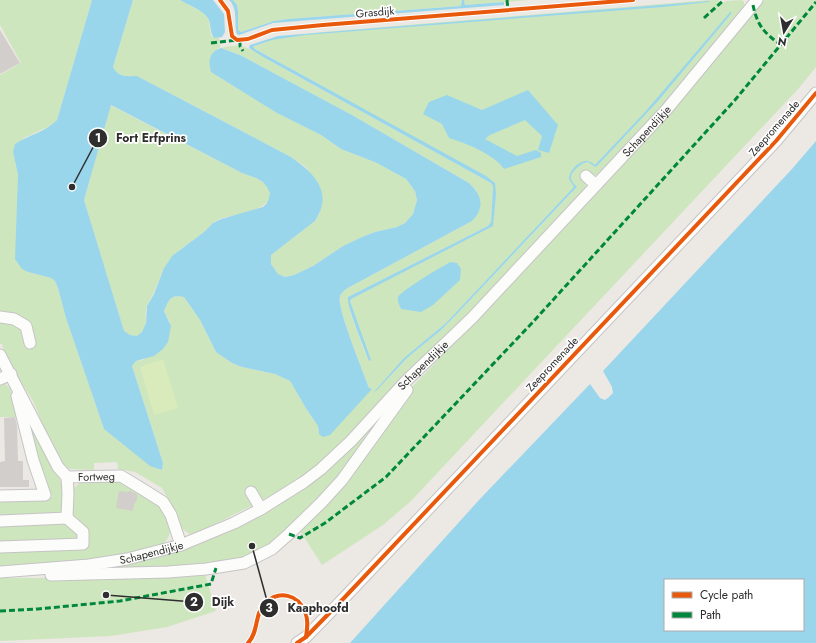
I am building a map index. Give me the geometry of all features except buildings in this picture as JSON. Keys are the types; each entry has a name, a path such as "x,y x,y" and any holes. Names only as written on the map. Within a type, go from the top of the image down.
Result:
{"street":[{"name":"Schapendijkje","path":"0,572 89,565 127,559 181,545 234,523 261,509 286,494 321,469 351,441 407,380 472,318 667,109 753,2"},
{"name":"Zeepromenade","path":"297,643 306,637 356,585 776,141 816,93"},
{"path":"586,176 596,185"},
{"path":"0,317 14,319 26,326 30,343"},
{"name":"Fortweg","path":"0,355 58,467 66,477 121,476 163,502 171,515 181,545"},
{"path":"0,379 13,378 33,460 45,495 0,496"},
{"path":"0,575 168,572 216,568 244,563 251,560 272,549 321,503 342,480 410,386 411,384 407,380"},
{"path":"66,477 68,493 67,518"},
{"path":"251,492 261,509"},
{"path":"0,521 67,518 83,532 82,544 0,547"}],"green space":[{"path":"0,0 92,0 57,120 52,125 24,138 13,152 18,175 28,272 51,278 55,281 104,429 162,470 163,463 132,366 136,361 143,360 170,322 164,311 167,304 173,297 184,297 200,320 216,352 232,363 242,367 275,374 290,381 318,426 319,434 369,388 342,313 340,302 341,294 346,289 472,221 477,191 469,183 352,115 242,56 221,48 239,46 254,51 491,183 493,186 491,222 488,226 348,297 351,314 368,361 349,298 492,225 494,183 252,47 278,37 323,32 709,0 719,0 721,4 726,1 742,0 744,2 741,14 679,89 598,175 591,175 585,182 586,188 490,293 342,444 310,471 274,493 219,522 190,534 182,529 162,488 135,472 118,469 117,462 94,463 94,470 69,469 62,465 55,454 33,401 7,360 2,344 0,344 0,319 19,326 25,346 36,343 31,326 0,315 0,75 21,63 0,25","holes":["575,187 577,187 454,317 441,330 407,358 384,383 407,356 448,321"]},
{"path":"133,0 180,0 202,12 207,17 209,22 211,35 214,38 219,37 220,48 217,49 222,79 277,113 321,135 341,149 377,163 406,179 415,191 417,200 413,214 405,223 397,227 375,232 362,237 343,246 313,266 294,275 285,277 278,274 271,264 271,255 315,221 320,213 307,168 291,157 137,76 124,76 115,71 113,67"},
{"path":"233,0 462,0 461,6 274,21 241,32 238,30 237,5"},
{"path":"464,0 529,0 465,5"},
{"path":"764,0 816,0 816,67 799,88 411,501 383,525 322,565 300,531 412,387 552,241"},
{"path":"110,105 242,173 257,179 266,185 270,193 269,199 261,207 216,221 170,259 164,267 147,306 146,324 138,336 130,335 124,332 84,200"},
{"path":"163,359 178,408 154,415 140,367"},
{"path":"0,381 3,381 10,389 20,417 0,417"},
{"path":"17,393 64,488 72,489 83,481 121,482 160,505 167,516 170,527 170,532 165,542 159,547 117,558 0,568 0,498 52,497"},
{"path":"389,408 328,492 268,547 239,560 169,569 92,568 116,566 267,510"},
{"path":"205,574 216,611 167,627 111,636 0,641 0,578 66,578"}],"water":[{"path":"92,0 133,0 113,67 115,71 124,76 137,76 291,157 307,170 319,184 322,192 322,201 320,211 315,221 271,255 271,264 278,274 285,277 294,275 313,266 343,246 362,237 375,232 397,227 405,223 413,214 417,200 415,191 406,179 377,163 341,149 321,135 277,113 211,72 210,57 214,52 221,48 242,56 352,115 469,183 479,196 479,211 472,221 346,289 341,294 340,302 346,326 369,388 372,389 330,435 323,437 319,434 318,426 290,381 275,374 242,367 232,363 216,352 200,320 184,297 173,297 167,304 164,311 171,326 168,342 163,349 154,356 136,361 132,366 163,463 162,470 150,466 104,429 55,281 51,278 22,269 15,259 18,175 13,152 15,144 48,128 57,120","holes":["111,105 242,173 263,182 270,193 267,203 263,207 221,219 213,223 204,232 172,256 164,268 154,294 147,306 146,323 142,332 137,336 130,335 124,331 84,200"]},
{"path":"180,0 213,0 224,14 225,32 222,37 214,38 210,22 207,17 198,9"},
{"path":"229,0 233,0 237,5 238,30 241,32 274,21 461,6 462,0 464,0 465,5 504,2 504,5 273,23 239,35 237,34 236,30 234,7"},
{"path":"709,1 663,7 305,35 272,40 253,47 486,176 495,183 496,194 493,226 351,299 350,301 371,360 369,361 353,318 348,297 488,226 491,222 493,186 491,183 265,58 249,48 250,45 278,36"},
{"path":"731,11 731,14 658,101 596,167 586,162 576,169 571,177 572,182 577,187 454,317 441,330 407,358 373,393 404,358 446,323 574,187 569,179 569,176 575,167 583,161 590,162 595,165 645,112"},
{"path":"528,90 558,125 549,153 538,150 542,136 525,120 490,135 485,139 517,156 536,150 541,153 541,157 504,169 486,154 471,146 449,138 442,124 423,114 429,102 447,95 482,110"},
{"path":"816,141 816,643 350,643 479,500 590,384 600,398 605,400 613,393 612,387 603,371 792,169"},
{"path":"451,262 457,263 461,269 460,280 433,305 421,312 401,309 398,302 398,297 401,294 422,279"}],"marked path":[{"path":"507,0 508,10"},
{"path":"704,18 724,0"},
{"path":"289,534 300,538 325,523 386,477 532,323 735,100 816,2"},
{"path":"753,5 762,28 781,45"},
{"path":"211,43 237,40"},
{"path":"240,41 240,46 243,51"},
{"path":"0,611 120,601 211,584 216,568"}],"cycle path":[{"name":"Grasdijk","path":"220,0 228,11 232,36 237,40 248,39 272,30 633,0"},
{"path":"297,643 306,637 345,597 776,141 816,93"},
{"path":"248,643 254,634 259,612 262,607 270,599 282,595 293,598 302,606 307,618 306,637"}],"place":[{"name":"Fort Erfprins","path":"72,187"},
{"name":"Kaaphoofd","path":"252,546"},
{"name":"Dijk","path":"106,595"}]}
